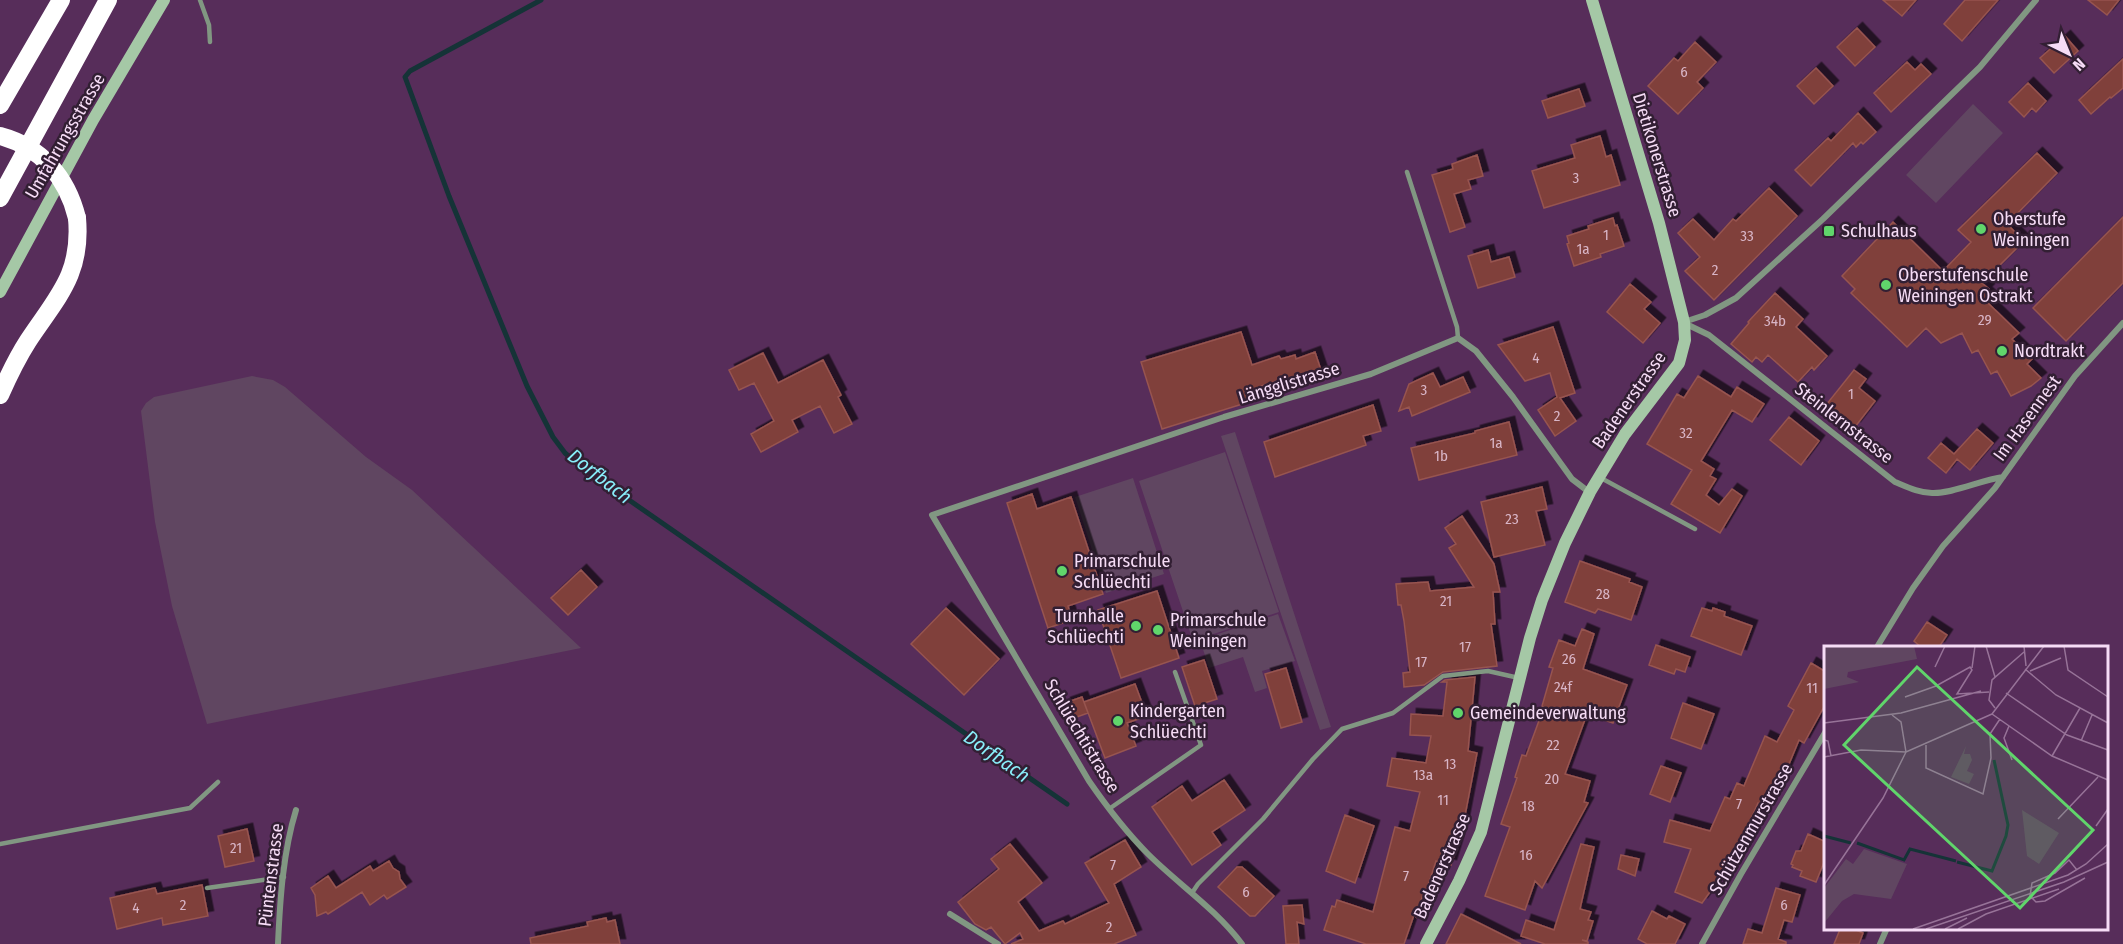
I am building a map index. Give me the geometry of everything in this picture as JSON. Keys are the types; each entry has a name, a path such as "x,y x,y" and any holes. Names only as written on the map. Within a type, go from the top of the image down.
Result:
{"highway":[{"path":"0,105 61,0"},
{"path":"0,198 108,0"},
{"path":"0,136 30,148 56,172 68,191 77,218 78,238 77,252 67,283 22,351 0,395"}],"street":[{"name":"Umfahrungsstrasse","path":"0,292 93,120 164,0"},
{"name":"Dietikonerstrasse","path":"1592,0 1659,223 1684,322"},
{"path":"1684,322 1705,315 1736,298 1824,219 1980,67 2036,0"},
{"name":"Badenerstrasse","path":"1426,944 1459,881 1480,832 1542,600 1565,543 1590,492 1625,434 1679,363 1685,340 1684,322"},
{"name":"Steinlernstrasse","path":"1684,322 1708,334 1895,482 1935,494 1990,478 2003,477"},
{"name":"Im Hasennest","path":"2003,477 2075,376 2123,323"},
{"path":"1458,338 1476,351 1513,397 1572,479 1590,492"},
{"name":"Längglistrasse","path":"932,515 1224,417 1371,374 1458,338"},
{"path":"1878,646 1942,546 2003,477"},
{"name":"Schlüechtistrasse","path":"932,515 1089,781 1109,809 1149,855 1192,893 1242,944"},
{"name":"Schützenmurstrasse","path":"1702,944 1824,733"},
{"name":"Püntenstrasse","path":"279,944 284,877 290,832 296,810"},
{"path":"950,914 998,944"},
{"path":"1880,944 1886,929"}],"lane":[{"path":"200,0 209,25 210,42"},
{"path":"1407,172 1457,327 1458,338"},
{"path":"1599,477 1695,529"},
{"path":"1192,893 1198,884 1263,819 1313,759 1342,729 1393,713 1443,676 1488,671 1520,678"},
{"path":"1109,809 1201,745 1175,672"},
{"path":"0,843 190,808 218,782"},
{"path":"207,888 284,877"}],"shaded area":[{"path":"1973,104 2003,133 1936,203 1906,175"},
{"path":"252,376 273,380 285,387 366,457 412,490 581,648 207,724 172,606 155,522 141,411 154,397"},
{"path":"1235,432 1331,727 1320,730 1221,436"},
{"path":"1225,452 1279,612 1193,641 1139,481"},
{"path":"1133,478 1164,574 1106,593 1075,497"},
{"path":"1278,614 1295,661 1262,671 1267,688 1255,692 1243,657 1209,668 1200,640"}],"building":[{"path":"1883,0 1916,0 1902,16"},
{"path":"1965,0 1998,0 1962,41 1944,24"},
{"path":"2088,0 2119,0 2107,15"},
{"path":"1857,28 1875,47 1855,66 1837,47"},
{"path":"2065,36 2078,51 2054,73 2040,58"},
{"path":"1695,42 1716,62 1697,82 1703,88 1678,114 1648,86 1674,58 1678,61"},
{"path":"2123,59 2123,88 2091,114 2079,100"},
{"path":"1907,62 1915,70 1921,64 1931,74 1891,112 1874,93"},
{"path":"1816,68 1833,86 1814,104 1797,86"},
{"path":"2028,83 2046,101 2036,112 2032,108 2024,117 2009,102"},
{"path":"1579,89 1585,106 1548,118 1542,101"},
{"path":"1858,113 1876,132 1863,144 1861,142 1856,147 1853,143 1811,186 1795,170 1828,138 1831,141"},
{"path":"1600,136 1606,157 1611,155 1620,185 1544,208 1532,171 1575,158 1571,145"},
{"path":"2037,153 2057,173 2007,224 2024,241 1982,283 1989,289 1986,292 1992,298 1987,302 2019,333 2012,339 2032,359 2027,364 2041,378 2011,396 1997,371 1991,374 1978,350 1972,353 1962,333 1941,343 1926,328 1907,347 1851,293 1855,289 1842,276 1893,222 1943,271 1971,242 1958,230"},
{"path":"1477,155 1483,176 1468,180 1471,189 1454,194 1465,227 1450,232 1432,175 1453,169 1452,164"},
{"path":"1769,188 1797,216 1714,300 1685,271 1700,257 1678,233 1693,219 1714,240 1733,219 1736,221"},
{"path":"2123,217 2123,283 2066,341 2033,308"},
{"path":"1613,218 1624,246 1574,266 1567,244 1569,243 1567,236"},
{"path":"1488,250 1491,262 1509,257 1515,277 1478,288 1468,256"},
{"path":"1630,284 1651,302 1644,309 1660,323 1643,343 1607,312"},
{"path":"1775,293 1803,319 1796,327 1827,356 1814,370 1812,367 1798,382 1768,355 1762,362 1756,357 1752,362 1731,344"},
{"path":"1553,327 1575,393 1560,398 1576,421 1555,436 1538,410 1557,397 1550,373 1525,381 1498,345"},
{"path":"1241,332 1252,365 1279,356 1281,359 1295,355 1296,359 1315,352 1324,379 1299,387 1297,379 1288,382 1286,378 1261,386 1265,397 1162,429 1141,362"},
{"path":"763,353 778,383 823,360 841,395 838,397 852,424 834,433 820,406 792,420 798,432 761,452 751,434 774,421 754,383 739,390 729,370"},
{"path":"1854,370 1866,379 1859,388 1875,401 1855,427 1826,405"},
{"path":"1433,373 1440,387 1463,377 1470,392 1412,416 1409,407 1399,411 1409,384"},
{"path":"1698,376 1731,397 1737,387 1764,404 1752,422 1732,410 1701,461 1714,469 1710,476 1716,479 1706,495 1719,505 1732,489 1742,496 1720,533 1671,504 1692,470 1647,444 1677,394 1684,398"},
{"path":"1373,405 1381,431 1363,436 1366,445 1275,477 1264,442"},
{"path":"1789,417 1819,441 1801,465 1770,440"},
{"path":"1509,422 1517,455 1419,480 1411,448 1475,433 1475,431"},
{"path":"1977,429 1993,443 1970,470 1957,459 1946,473 1928,458 1941,443 1954,454"},
{"path":"1542,487 1547,509 1536,511 1545,545 1494,557 1481,502"},
{"name":"Primarschule Schlüechti","path":"1032,494 1037,509 1071,497 1103,594 1068,606 1072,620 1048,628 1007,503"},
{"path":"1462,516 1494,564 1500,592 1493,592 1495,624 1491,624 1497,666 1443,672 1424,685 1404,687 1403,673 1410,672 1404,621 1401,605 1398,605 1396,584 1428,582 1430,591 1474,587 1449,548 1456,544 1445,528"},
{"path":"1580,561 1630,579 1629,582 1642,587 1631,620 1598,609 1595,613 1565,602"},
{"path":"581,570 597,587 568,615 551,598"},
{"name":"Turnhalle Schlüechti","path":"1157,591 1179,658 1121,678 1098,610"},
{"path":"946,608 999,659 964,695 911,644"},
{"path":"1702,608 1712,611 1713,608 1725,612 1724,616 1752,626 1741,655 1691,636"},
{"path":"1927,622 1947,635 1940,646 1920,646 1914,641"},
{"path":"1582,629 1594,634 1583,669 1627,685 1613,723 1587,714 1565,774 1590,781 1584,802 1588,803 1542,888 1535,881 1525,910 1485,896 1510,827 1501,824 1517,778 1515,777 1522,755 1526,756 1544,707 1542,706 1553,668 1549,667 1559,640 1575,646"},
{"path":"1656,645 1690,657 1685,672 1676,669 1674,674 1649,665"},
{"path":"1204,660 1217,699 1195,706 1182,667"},
{"path":"1811,663 1824,671 1824,707 1804,743 1799,740 1782,781 1777,779 1765,806 1758,803 1739,846 1745,849 1737,862 1733,860 1702,903 1675,892 1691,849 1664,842 1670,820 1710,831 1725,797 1730,799 1737,783 1744,786 1765,736 1777,742 1794,710 1788,706"},
{"path":"1286,668 1302,722 1281,728 1265,674"},
{"path":"1475,677 1468,751 1477,753 1463,826 1451,865 1436,861 1425,895 1423,894 1404,944 1366,944 1324,930 1332,906 1335,907 1337,900 1373,912 1395,827 1410,831 1420,792 1387,786 1392,758 1426,763 1431,736 1410,735 1411,714 1443,716 1447,682 1442,682"},
{"name":"Kindergarten Schlüechti","path":"1135,684 1147,716 1127,723 1136,746 1105,758 1084,702"},
{"path":"1082,697 1088,713 1071,719 1065,703"},
{"path":"1683,703 1714,714 1701,749 1671,738"},
{"path":"1661,766 1681,773 1670,802 1650,794"},
{"path":"1224,780 1245,810 1212,832 1221,845 1192,865 1152,807 1182,786 1192,801"},
{"path":"1345,815 1374,826 1355,883 1326,871"},
{"path":"247,829 254,861 225,867 218,836"},
{"path":"1808,834 1824,841 1824,862 1816,882 1800,876 1802,871 1792,867 1796,851 1801,851"},
{"path":"1125,840 1141,867 1114,884 1136,935 1114,944 1011,944 1023,939 1020,933 1005,944 991,927 986,930 975,924 958,902 999,869 991,859 1010,844 1042,883 1018,902 1039,931 1063,921 1065,924 1109,903 1085,863"},
{"path":"1581,844 1594,847 1580,909 1591,912 1588,920 1593,921 1587,941 1582,940 1588,944 1545,944 1521,936 1526,920 1554,930"},
{"path":"1621,855 1639,859 1635,876 1618,869"},
{"path":"389,861 399,872 400,879 406,887 387,899 384,895 370,905 362,892 328,914 326,912 317,916 315,895 311,888 328,876 336,888 370,866 373,871"},
{"path":"1237,867 1242,867 1274,896 1255,916 1250,916 1218,887"},
{"path":"202,885 208,916 163,925 162,918 117,929 110,898 155,888 157,894"},
{"path":"1776,888 1800,895 1792,922 1784,920 1778,939 1786,944 1743,944 1748,929 1762,933"},
{"path":"1302,905 1304,924 1297,922 1299,944 1286,944 1283,906"},
{"path":"1652,911 1667,919 1669,916 1685,924 1675,944 1647,944 1638,939"},
{"path":"1461,914 1521,944 1446,944"},
{"path":"606,918 607,922 615,920 620,944 531,944 530,938 588,926 587,922"},
{"path":"1840,929 1854,929 1863,933 1859,944 1834,944"}],"waterway":[{"name":"Dorfbach","path":"541,0 410,71 405,77 449,196 527,386 553,437 565,453 580,466 1067,804"}],"place":[{"name":"Oberstufe Weiningen","path":"1981,229"},
{"name":"Schulhaus","path":"1829,231"},
{"name":"Oberstufenschule Weiningen Ostrakt","path":"1886,285"},
{"name":"Nordtrakt","path":"2002,351"},
{"name":"Primarschule Schlüechti","path":"1062,571"},
{"name":"Turnhalle Schlüechti","path":"1136,626"},
{"name":"Primarschule Weiningen","path":"1158,630"},
{"name":"Gemeindeverwaltung","path":"1458,713"},
{"name":"Kindergarten Schlüechti","path":"1118,721"}]}
